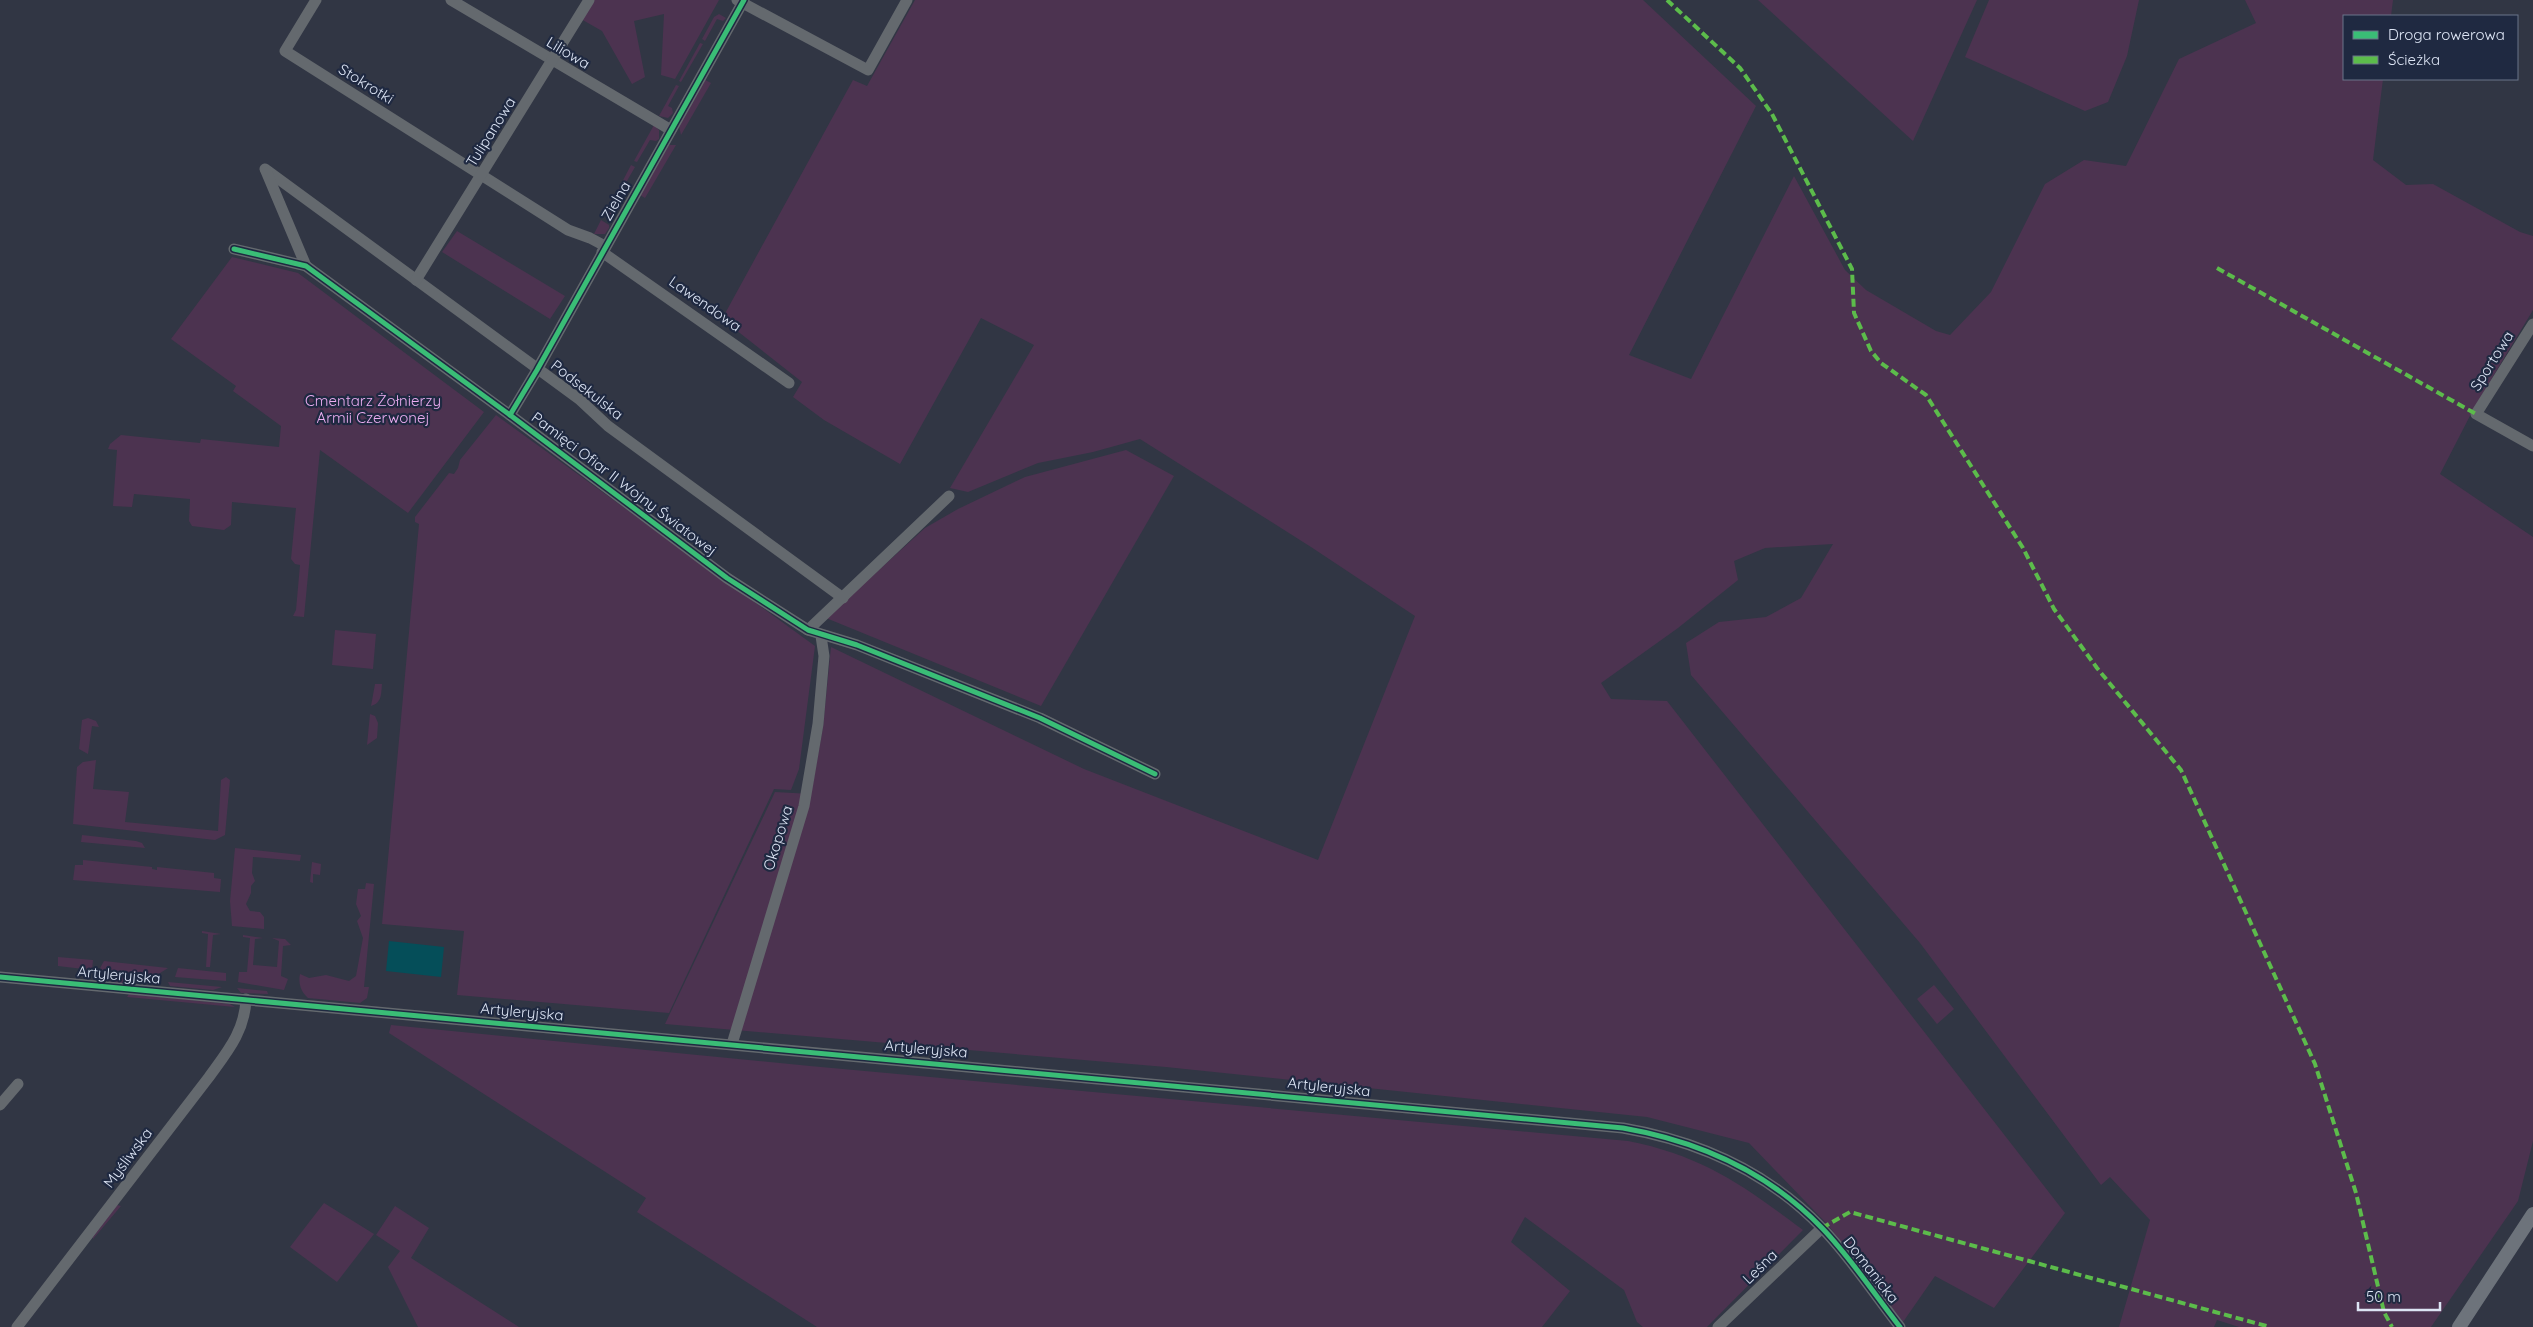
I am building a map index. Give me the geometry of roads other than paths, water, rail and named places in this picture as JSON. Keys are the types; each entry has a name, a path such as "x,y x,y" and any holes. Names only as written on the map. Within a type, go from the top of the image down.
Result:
{"main road":[{"path":"2459,1327 2533,1214"}],"street":[{"name":"Stokrotki","path":"316,0 285,52 481,175"},
{"name":"Liliowa","path":"451,0 671,130"},
{"name":"Tulipanowa","path":"416,280 589,0"},
{"path":"741,1 868,70 906,0"},
{"name":"Zielna","path":"510,414 538,370 741,1"},
{"name":"Podsekulska","path":"306,266 265,169 579,399 623,437 843,598"},
{"name":"Lawendowa","path":"481,175 568,230 590,238 789,383"},
{"name":"Pamięci Ofiar II Wojny Światowej","path":"234,248 306,266 510,414 728,578 808,630 821,636 856,645 1040,718 1155,774"},
{"name":"Sportowa","path":"2533,324 2476,414 2533,446"},
{"path":"808,630 949,496"},
{"name":"Okopowa","path":"732,1044 804,806 818,724 824,656 821,636"},
{"name":"Artyleryjska","path":"0,977 1623,1128 1671,1138 1701,1148 1736,1164 1765,1181 1822,1228"},
{"name":"Myśliwska","path":"17,1327 231,1047 245,1016 246,999"},
{"path":"0,1105 18,1084"},
{"name":"Leśna","path":"1718,1327 1822,1228"},
{"name":"Domanicka","path":"1822,1228 1900,1327"}],"water":[{"path":"389,941 444,947 441,977 386,971"}],"park label":[{"name":"Cmentarz Żołnierzy Armii Czerwonej","path":"373,410"}]}
